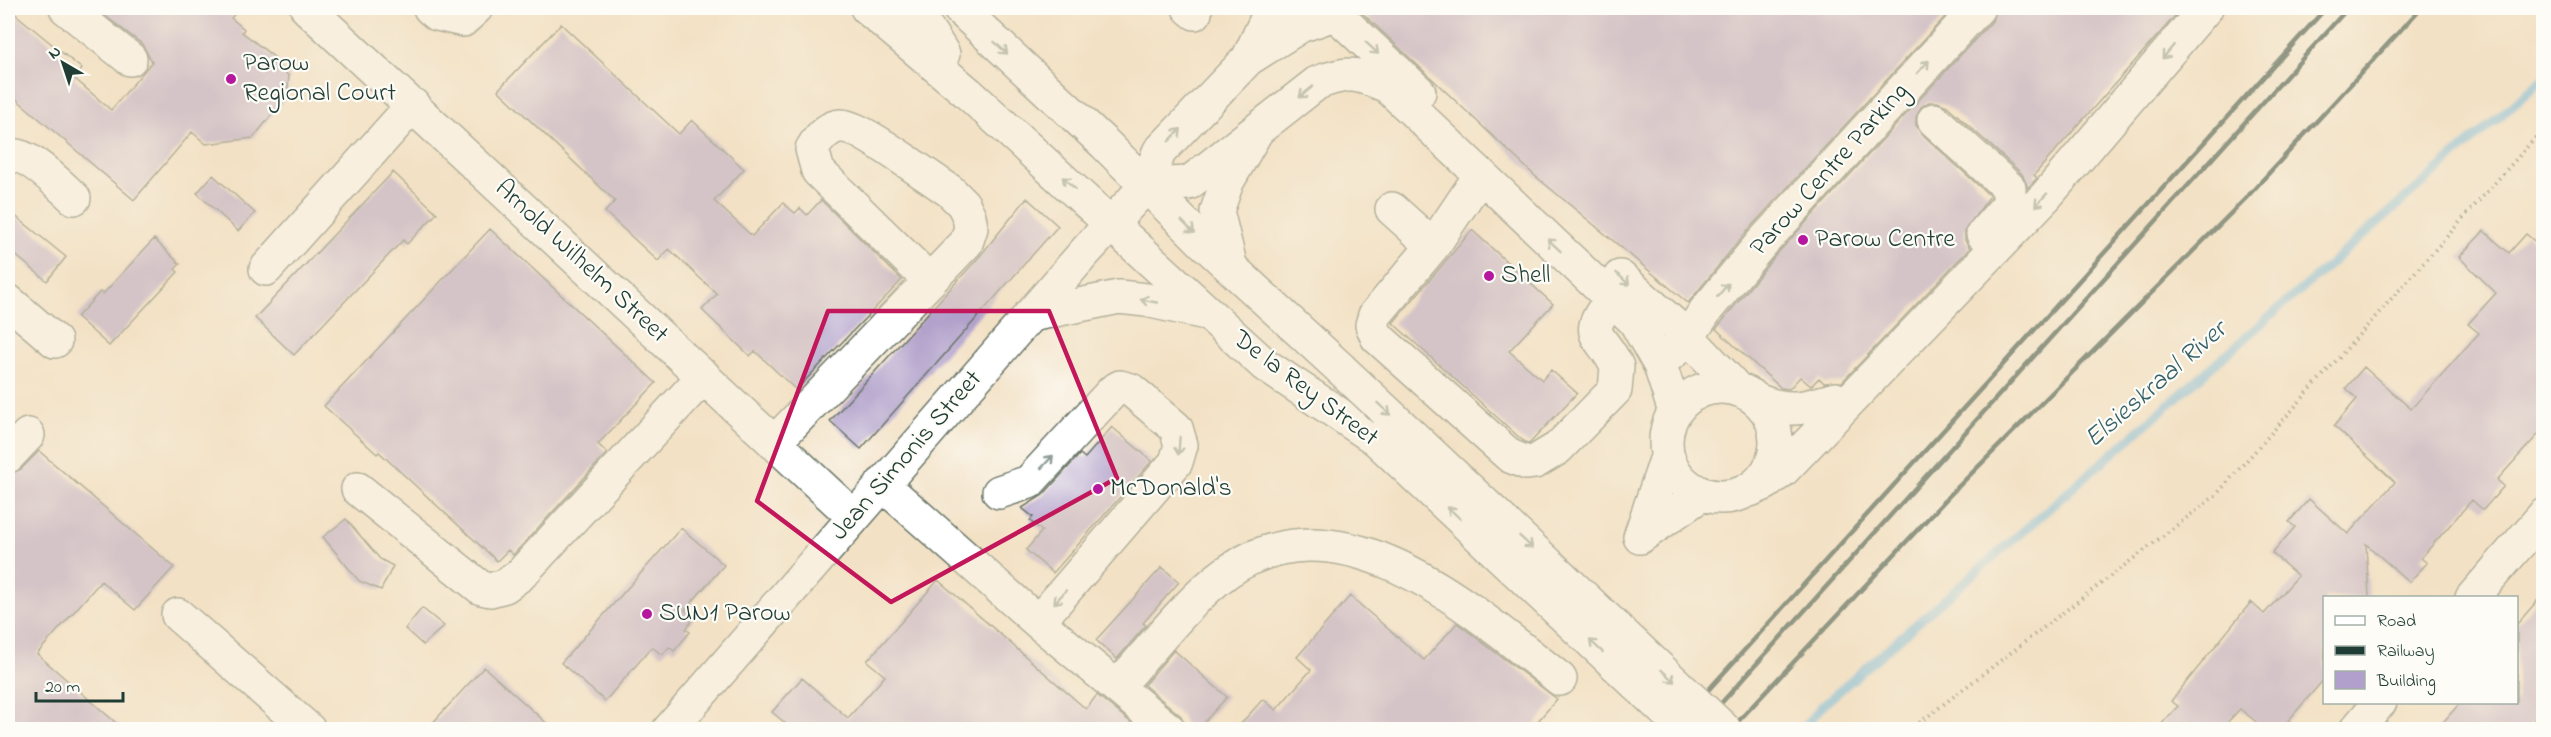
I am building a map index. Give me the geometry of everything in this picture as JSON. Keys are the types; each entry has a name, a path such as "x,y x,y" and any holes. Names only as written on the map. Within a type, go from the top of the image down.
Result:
{"main road":[{"path":"66,8 130,59"},
{"name":"Arnold Wilhelm Street","path":"308,8 854,517"},
{"path":"430,8 437,14 463,20 476,8"},
{"name":"De la Rey Street","path":"867,8 968,93 1265,365 1376,439 1685,729"},
{"path":"904,8 928,30 968,93"},
{"name":"De la Rey Street","path":"959,8 1147,185 1204,243 1230,264 1725,729"},
{"path":"1248,59 1272,8"},
{"name":"Parow Centre Parking","path":"1660,365 1688,337 1706,310 1761,244 1978,8"},
{"path":"1668,457 1676,474 1690,488 1702,494 1731,497 1766,483 1784,470 2046,196 2206,8"},
{"path":"1675,412 1660,365 1635,321 1387,87 1360,74 1336,76 1317,83 1189,183 1147,185 1159,153 1248,59 1300,26 1332,11 1688,337 1770,416 1777,437 1774,460 1769,470 1749,490"},
{"path":"266,269 413,105"},
{"path":"1774,460 1799,440 2009,204 2011,192 2007,185 1934,120"},
{"path":"774,442 930,281 966,243 971,228 969,216 963,204 950,191 858,131 839,126 831,129 817,140 812,149 818,171 930,281"},
{"path":"1230,264 1217,211 1227,182 1257,132"},
{"path":"8,156 16,155 26,158 74,198"},
{"path":"1480,176 1433,246 1375,315 1373,332 1517,461 1535,462 1558,448 1615,390 1617,367 1600,344 1595,324 1612,299"},
{"name":"Jean Simonis Street","path":"669,729 1029,315 1147,185"},
{"path":"1392,209 1433,246"},
{"path":"1029,315 1119,297 1146,300 1206,313"},
{"path":"8,302 55,341"},
{"path":"358,489 481,588 496,589 520,575 704,376"},
{"path":"1702,494 1640,537 1668,457 1667,429 1683,401 1700,391 1714,387 1747,394 1778,409 1791,409 1835,399"},
{"path":"999,492 1029,482 1116,388 1131,390 1179,432 1181,445 1176,462 1038,622"},
{"path":"882,484 1038,622 1169,729"},
{"path":"2473,596 2544,515"},
{"path":"1118,687 1203,593 1228,571 1268,553 1304,545 1359,552 1404,568 1453,596 1560,679"},
{"path":"178,615 309,729"},
{"path":"2356,729 2378,704"}],"path":[{"path":"1910,729 2215,496 2544,128"}],"highlighted area":[{"path":"828,311 1049,311 1117,478 891,602 757,501"}],"building":[{"path":"8,8 82,69 74,78 111,110 152,62 142,44 95,8 240,8 231,18 244,29 242,32 275,58 272,62 289,76 287,96 253,138 206,144 192,132 134,200 8,92"},
{"path":"1357,8 1953,8 1747,231 1688,303 1534,175"},
{"path":"1996,8 2182,8 2034,175 2037,178 2028,188 2022,174 1947,106 1929,102 1921,107 1916,117 1916,125 1921,133 1990,196 1965,230 1965,240 1970,248 1842,382 1824,383 1819,378 1811,386 1800,377 1789,389 1781,388 1716,329 1775,256 1992,21"},
{"path":"561,24 679,134 692,120 744,169 714,201 752,236 783,203 795,213 800,208 807,215 821,200 902,280 796,390 755,351 750,356 702,310 717,294 669,249 658,261 605,212 615,201 498,90"},
{"path":"393,172 437,213 407,244 403,240 294,355 255,318"},
{"path":"213,175 255,213 238,231 197,193"},
{"path":"1027,198 1058,226 861,449 830,421 980,256"},
{"path":"8,210 66,257 47,281 8,249"},
{"path":"490,229 656,383 598,444 607,453 513,555 508,550 497,561 379,452 377,454 324,406"},
{"path":"1472,230 1553,304 1509,351 1542,380 1551,370 1577,393 1529,444 1393,323"},
{"path":"2484,231 2509,253 2526,234 2544,249 2544,428 2497,480 2504,486 2483,510 2472,500 2421,558 2427,563 2409,582 2366,544 2369,596 2323,596 2323,680 2281,729 2265,729 2240,709 2221,729 2157,729 2178,706 2171,701 2251,602 2264,614 2298,576 2272,553 2295,527 2289,522 2309,499 2348,534 2395,482 2334,426 2357,399 2346,388 2364,367 2411,409 2479,333 2468,324 2496,293 2459,257"},
{"path":"154,239 180,264 175,269 178,272 109,346 77,317 100,292 103,294"},
{"path":"1112,427 1152,461 1053,573 1026,550 1042,531 1030,521 1033,517 1022,508 1043,495 1080,454 1085,458"},
{"path":"39,451 174,567 135,610 101,581 37,654 123,729 8,729 8,474 21,469"},
{"path":"346,519 380,559 393,566 381,590 359,581 323,537"},
{"name":"SUN1 Parow","path":"681,528 724,565 685,610 694,618 686,629 690,632 674,651 669,647 662,655 652,647 605,701 561,663"},
{"path":"1162,567 1179,582 1143,623 1146,625 1117,659 1096,640"},
{"path":"938,580 1086,709 1097,695 1139,729 792,729 772,712 802,678 848,718 885,676 867,661"},
{"path":"2544,593 2544,709 2526,729 2437,729 2459,704 2518,704 2518,623"},
{"path":"1350,596 1424,660 1457,623 1557,699 1531,729 1236,729 1263,699 1276,710 1311,670 1297,657"},
{"path":"422,608 444,626 423,645 405,629"},
{"path":"1174,650 1227,697 1198,729 1187,729 1181,716 1144,685"},
{"path":"484,667 553,729 427,729"}],"waterway":[{"name":"Elsieskraal River","path":"1802,730 1822,706 2544,78"}],"railway":[{"path":"1672,730 2326,8"},
{"path":"1697,730 2348,8"},
{"path":"1730,730 1950,495 2246,198 2421,8"}],"place":[{"name":"Parow Regional Court","path":"231,79"},
{"name":"Parow Centre","path":"1803,240"},
{"name":"Shell","path":"1489,276"},
{"name":"McDonald's","path":"1098,489"},
{"name":"SUN1 Parow","path":"647,614"}]}
